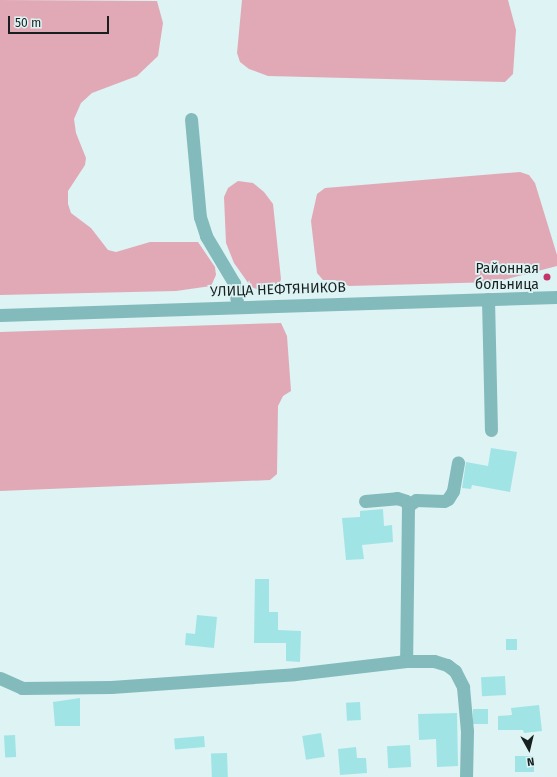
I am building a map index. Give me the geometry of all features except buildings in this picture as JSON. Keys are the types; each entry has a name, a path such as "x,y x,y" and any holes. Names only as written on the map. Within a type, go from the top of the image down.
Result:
{"street":[{"path":"191,119 200,217 206,236 234,283 238,307"},
{"name":"УЛИЦА НЕФТЯНИКОВ","path":"0,315 557,297"},
{"path":"488,299 491,430"},
{"path":"408,506 416,500 444,501 448,499 453,491 458,462"},
{"path":"364,501 396,498 406,501 408,506 406,661"},
{"path":"0,678 22,688 111,687 295,674 406,661 447,665 460,678 466,703 466,777"}],"shaded area":[{"path":"0,0 157,1 163,23 158,56 137,76 92,93 81,103 74,119 76,133 86,158 85,165 68,191 68,204 71,213 91,228 108,250 116,252 150,242 198,242 215,267 216,275 211,286 176,291 0,295"},
{"path":"242,0 508,0 516,30 513,74 505,82 268,76 249,69 240,62 237,53"},
{"path":"520,172 529,175 535,183 557,255 557,266 496,282 349,286 335,280 323,280 317,273 311,221 317,194 325,188"},
{"path":"238,181 253,183 264,192 273,204 281,279 279,286 262,291 251,287 234,263 226,243 224,197 228,188"},
{"path":"281,323 287,336 291,391 283,396 278,406 277,474 270,480 0,491 0,332"}],"place":[{"name":"Районная больница","path":"547,277"}]}
